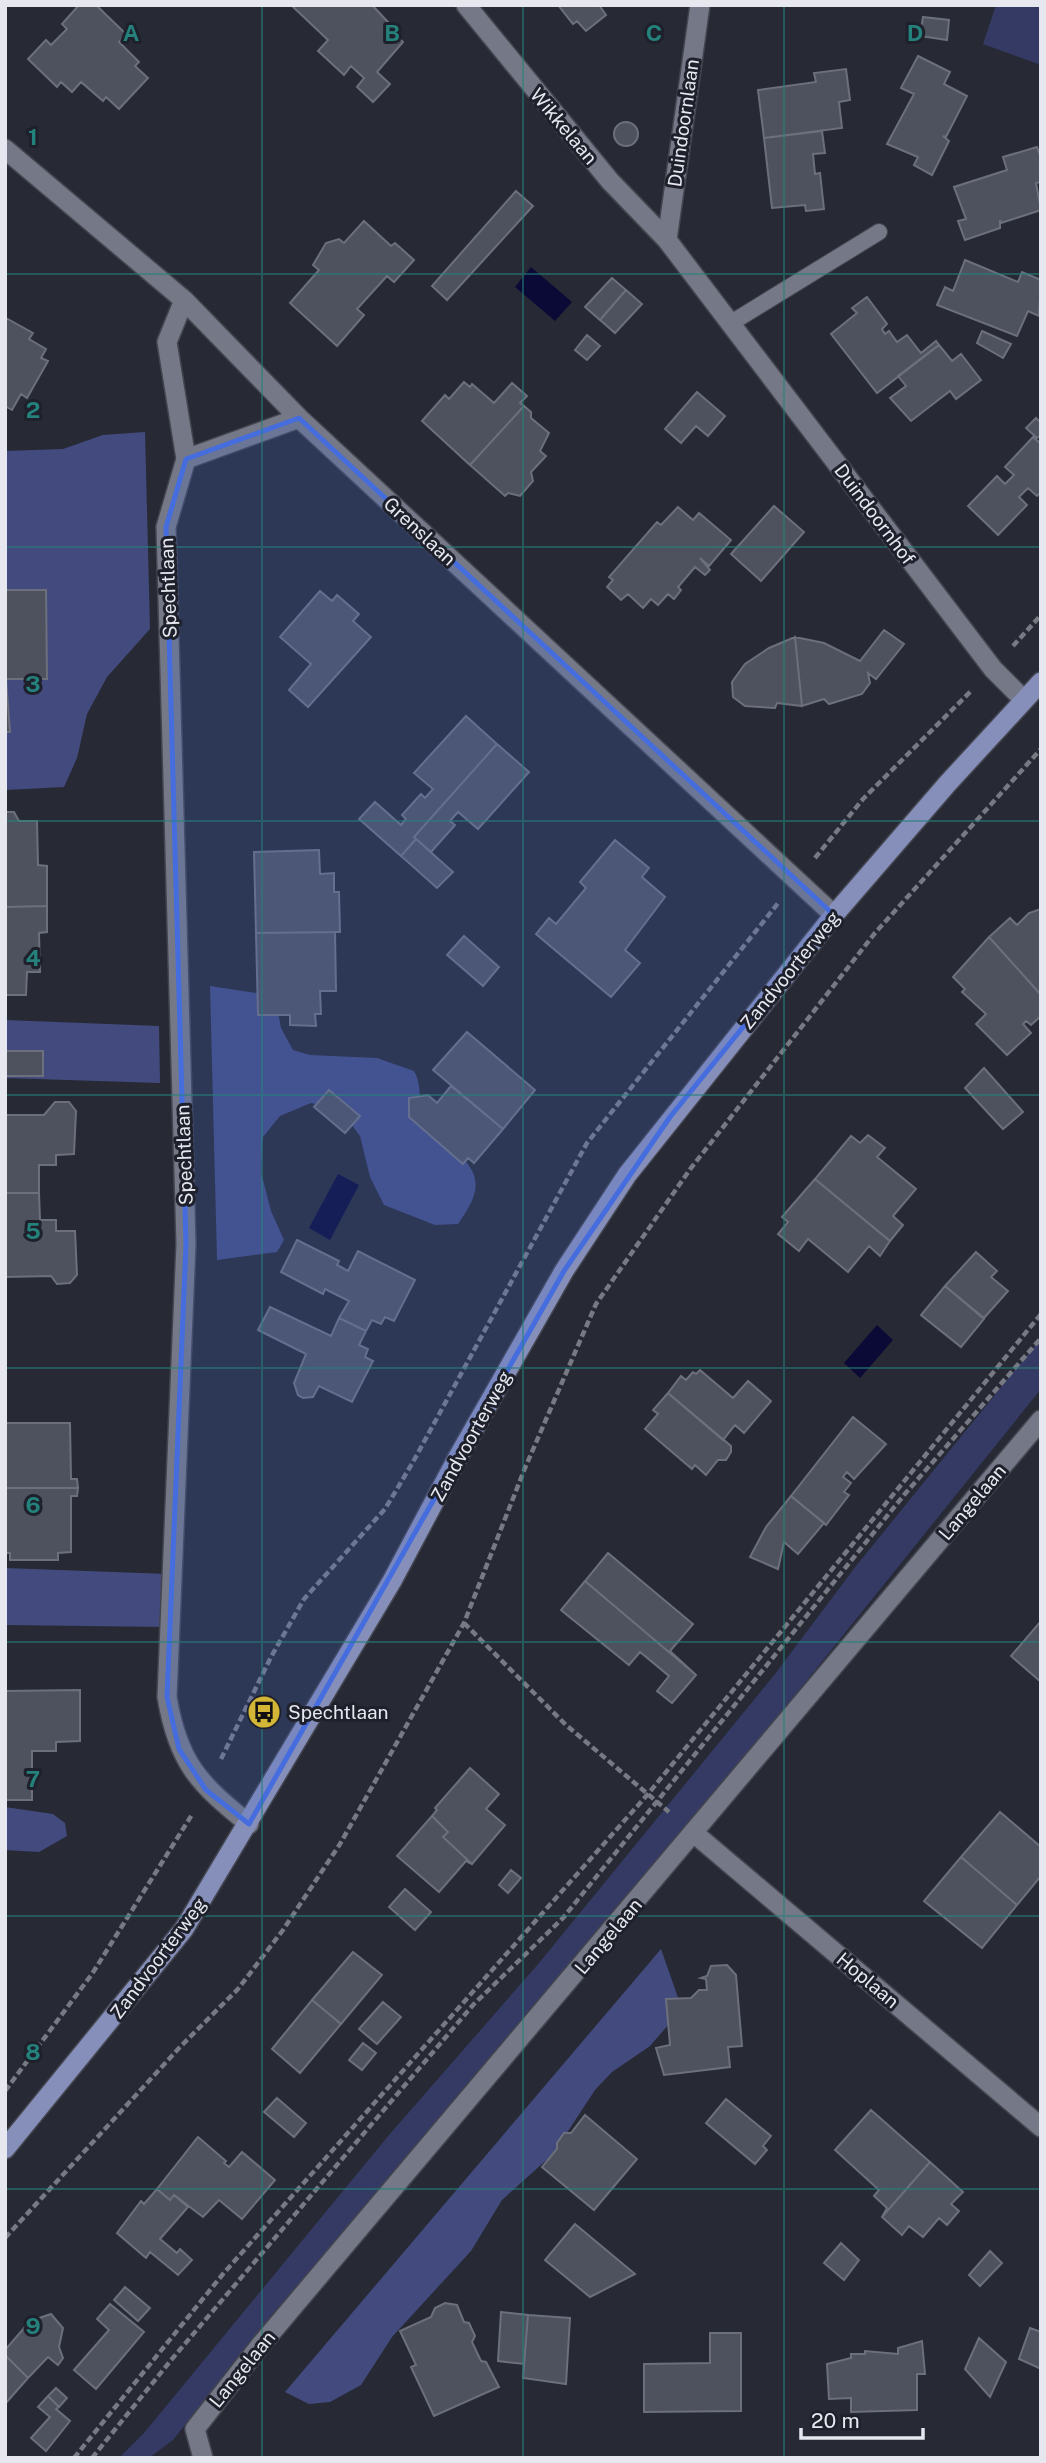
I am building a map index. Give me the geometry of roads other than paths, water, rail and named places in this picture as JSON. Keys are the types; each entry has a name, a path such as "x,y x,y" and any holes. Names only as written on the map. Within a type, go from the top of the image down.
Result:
{"main road":[{"name":"Zandvoorterweg","path":"5,2149 169,1949 249,1824 392,1581 458,1457 564,1271 627,1175 670,1116 834,915 1041,682"}],"street":[{"name":"Wikkelaan","path":"466,5 602,171 667,240"},
{"name":"Duindoornlaan","path":"667,240 700,5"},
{"name":"Grenslaan","path":"5,149 184,300 299,418 834,915"},
{"name":"Duindoornhof","path":"667,240 993,669 1024,701"},
{"name":"Spechtlaan","path":"184,300 167,342 186,459 166,527 186,1244 167,1697 179,1749 206,1790 249,1824"},
{"path":"186,459 299,418"},
{"name":"Langelaan","path":"203,2458 195,2429 259,2347 695,1834 1041,1420"},
{"name":"Hoplaan","path":"695,1834 1041,2127"}],"lane":[{"path":"730,323 879,232"}],"place":[{"name":"Spechtlaan","path":"264,1712"}]}
